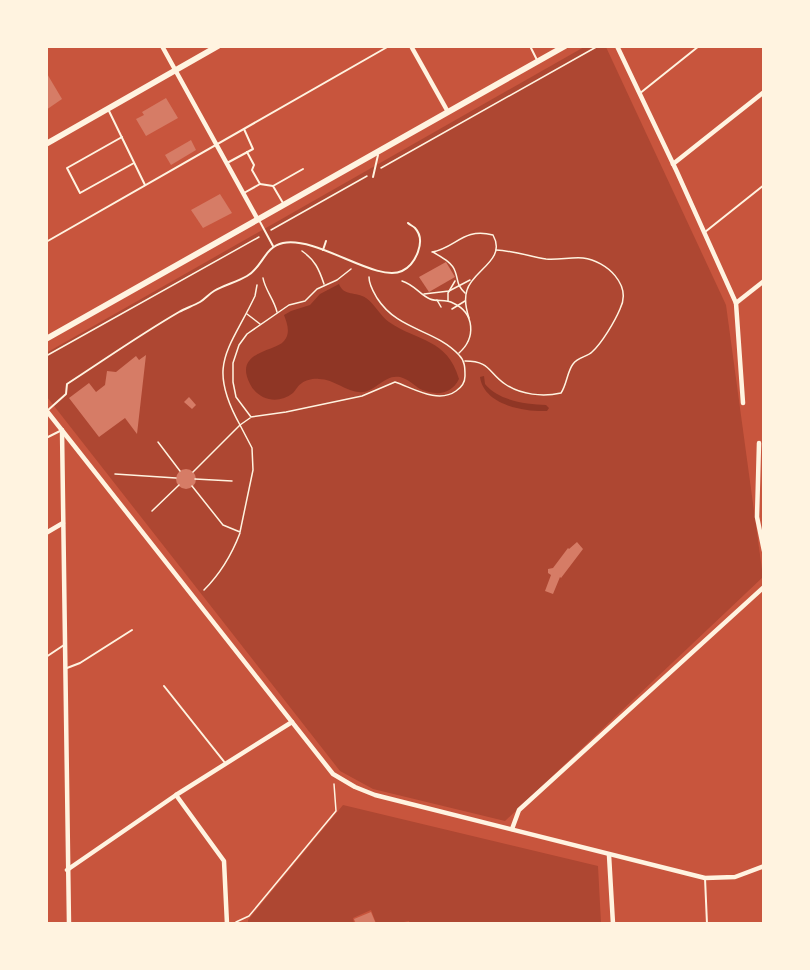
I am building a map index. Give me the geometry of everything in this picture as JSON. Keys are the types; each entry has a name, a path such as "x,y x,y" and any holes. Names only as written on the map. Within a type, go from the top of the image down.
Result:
{"street":[{"path":"162,46 259,220"},
{"path":"46,144 218,46"},
{"path":"411,46 447,112"},
{"path":"46,339 565,46"},
{"path":"617,46 736,303 743,403"},
{"path":"673,164 764,92"},
{"path":"736,303 764,281"},
{"path":"47,411 333,774 354,787 375,795 705,878 735,877 764,867"},
{"path":"62,430 69,924"},
{"path":"759,443 757,517 760,543 764,551"},
{"path":"46,533 63,523"},
{"path":"512,829 519,810 764,587"},
{"path":"67,870 176,795 292,722"},
{"path":"176,795 224,861 227,924"},
{"path":"609,855 613,924"}],"lane":[{"path":"46,242 388,46"},
{"path":"530,46 538,62"},
{"path":"639,94 699,46"},
{"path":"108,109 146,186"},
{"path":"227,163 253,149 244,129"},
{"path":"122,137 67,168 80,193 134,163"},
{"path":"247,152 254,165 252,170 260,184"},
{"path":"373,177 378,152"},
{"path":"244,193 260,184 273,186 303,169"},
{"path":"705,232 764,185"},
{"path":"273,186 284,206"},
{"path":"259,220 273,246"},
{"path":"47,411 66,394 67,384 178,312 201,301 214,291 247,276 254,271 273,246 293,242 323,250 370,268 388,273 400,272 410,266 418,250 419,234 408,223"},
{"path":"323,250 326,241"},
{"path":"46,438 62,430"},
{"path":"65,669 80,663 132,630"},
{"path":"46,657 64,645"},
{"path":"164,686 226,764"},
{"path":"705,878 707,924"}],"path":[{"path":"46,356 597,46"},
{"path":"458,354 469,341 471,325 465,300 466,293 474,279 493,258 497,241 493,235 472,234 458,239 439,251 432,252 452,266 456,272 459,287 466,293"},
{"path":"464,362 482,362 503,382 521,390 542,395 561,393 566,386 571,365 592,352 616,317 625,297 619,280 599,262 580,258 564,260 546,258 515,251 496,250"},
{"path":"302,251 311,257 318,267 324,286"},
{"path":"250,417 236,397 233,382 233,363 239,345 247,334 277,312 289,305 304,302 317,289 338,280 351,269"},
{"path":"193,472 250,417 362,396 395,382 439,397 451,395 463,385 464,362 458,354 444,344 389,315 371,287 369,277"},
{"path":"263,278 275,301 277,312"},
{"path":"423,294 449,291 474,279"},
{"path":"448,301 449,291 456,280"},
{"path":"402,281 410,284 428,298 457,305 469,318"},
{"path":"204,590 234,549 240,532 253,470 252,448 230,406 224,390 223,372 224,357 232,337 255,296 257,285"},
{"path":"437,300 441,307"},
{"path":"452,309 465,300"},
{"path":"247,313 261,324"},
{"path":"158,441 180,471"},
{"path":"115,474 176,478"},
{"path":"195,479 232,481"},
{"path":"152,511 179,485"},
{"path":"192,486 223,525 240,532"},
{"path":"233,924 249,916 336,811 333,774"}],"shaded area":[{"path":"584,47 606,47 726,305 763,577 505,821 373,789 340,771 47,397 46,353"},
{"path":"339,284 344,291 366,298 389,322 439,348 454,366 459,379 456,384 442,393 432,393 420,389 403,378 395,377 385,380 368,391 357,392 331,381 310,379 299,385 293,393 281,399 269,399 258,394 250,384 246,373 251,359 284,341 288,331 284,315 310,305 320,294"},
{"path":"484,376 485,384 505,398 546,405 549,408 547,411 527,410 506,405 489,394 483,387 480,377"},
{"path":"343,805 598,866 601,923 410,924 409,921 376,923 371,910 353,918 354,923 248,923 248,920"}],"building":[{"path":"46,72 62,99 46,110"},
{"path":"166,98 178,118 146,136 136,119 144,115 142,112"},
{"path":"191,140 196,150 171,165 165,155"},
{"path":"220,194 232,213 203,228 191,210"},
{"path":"446,262 455,277 429,292 419,277"},
{"path":"146,355 137,434 125,418 99,437 69,398 89,383 96,392 105,385 107,371 116,372 136,356 139,360"},
{"path":"189,397 196,405 192,409 184,402"},
{"path":"186,469 193,472 196,479 193,486 186,489 179,486 176,479 179,472"},
{"path":"577,542 583,549 560,577 553,594 545,591 551,575 548,569 553,568 568,548"},
{"path":"371,912 376,924 356,924 354,919"}]}
